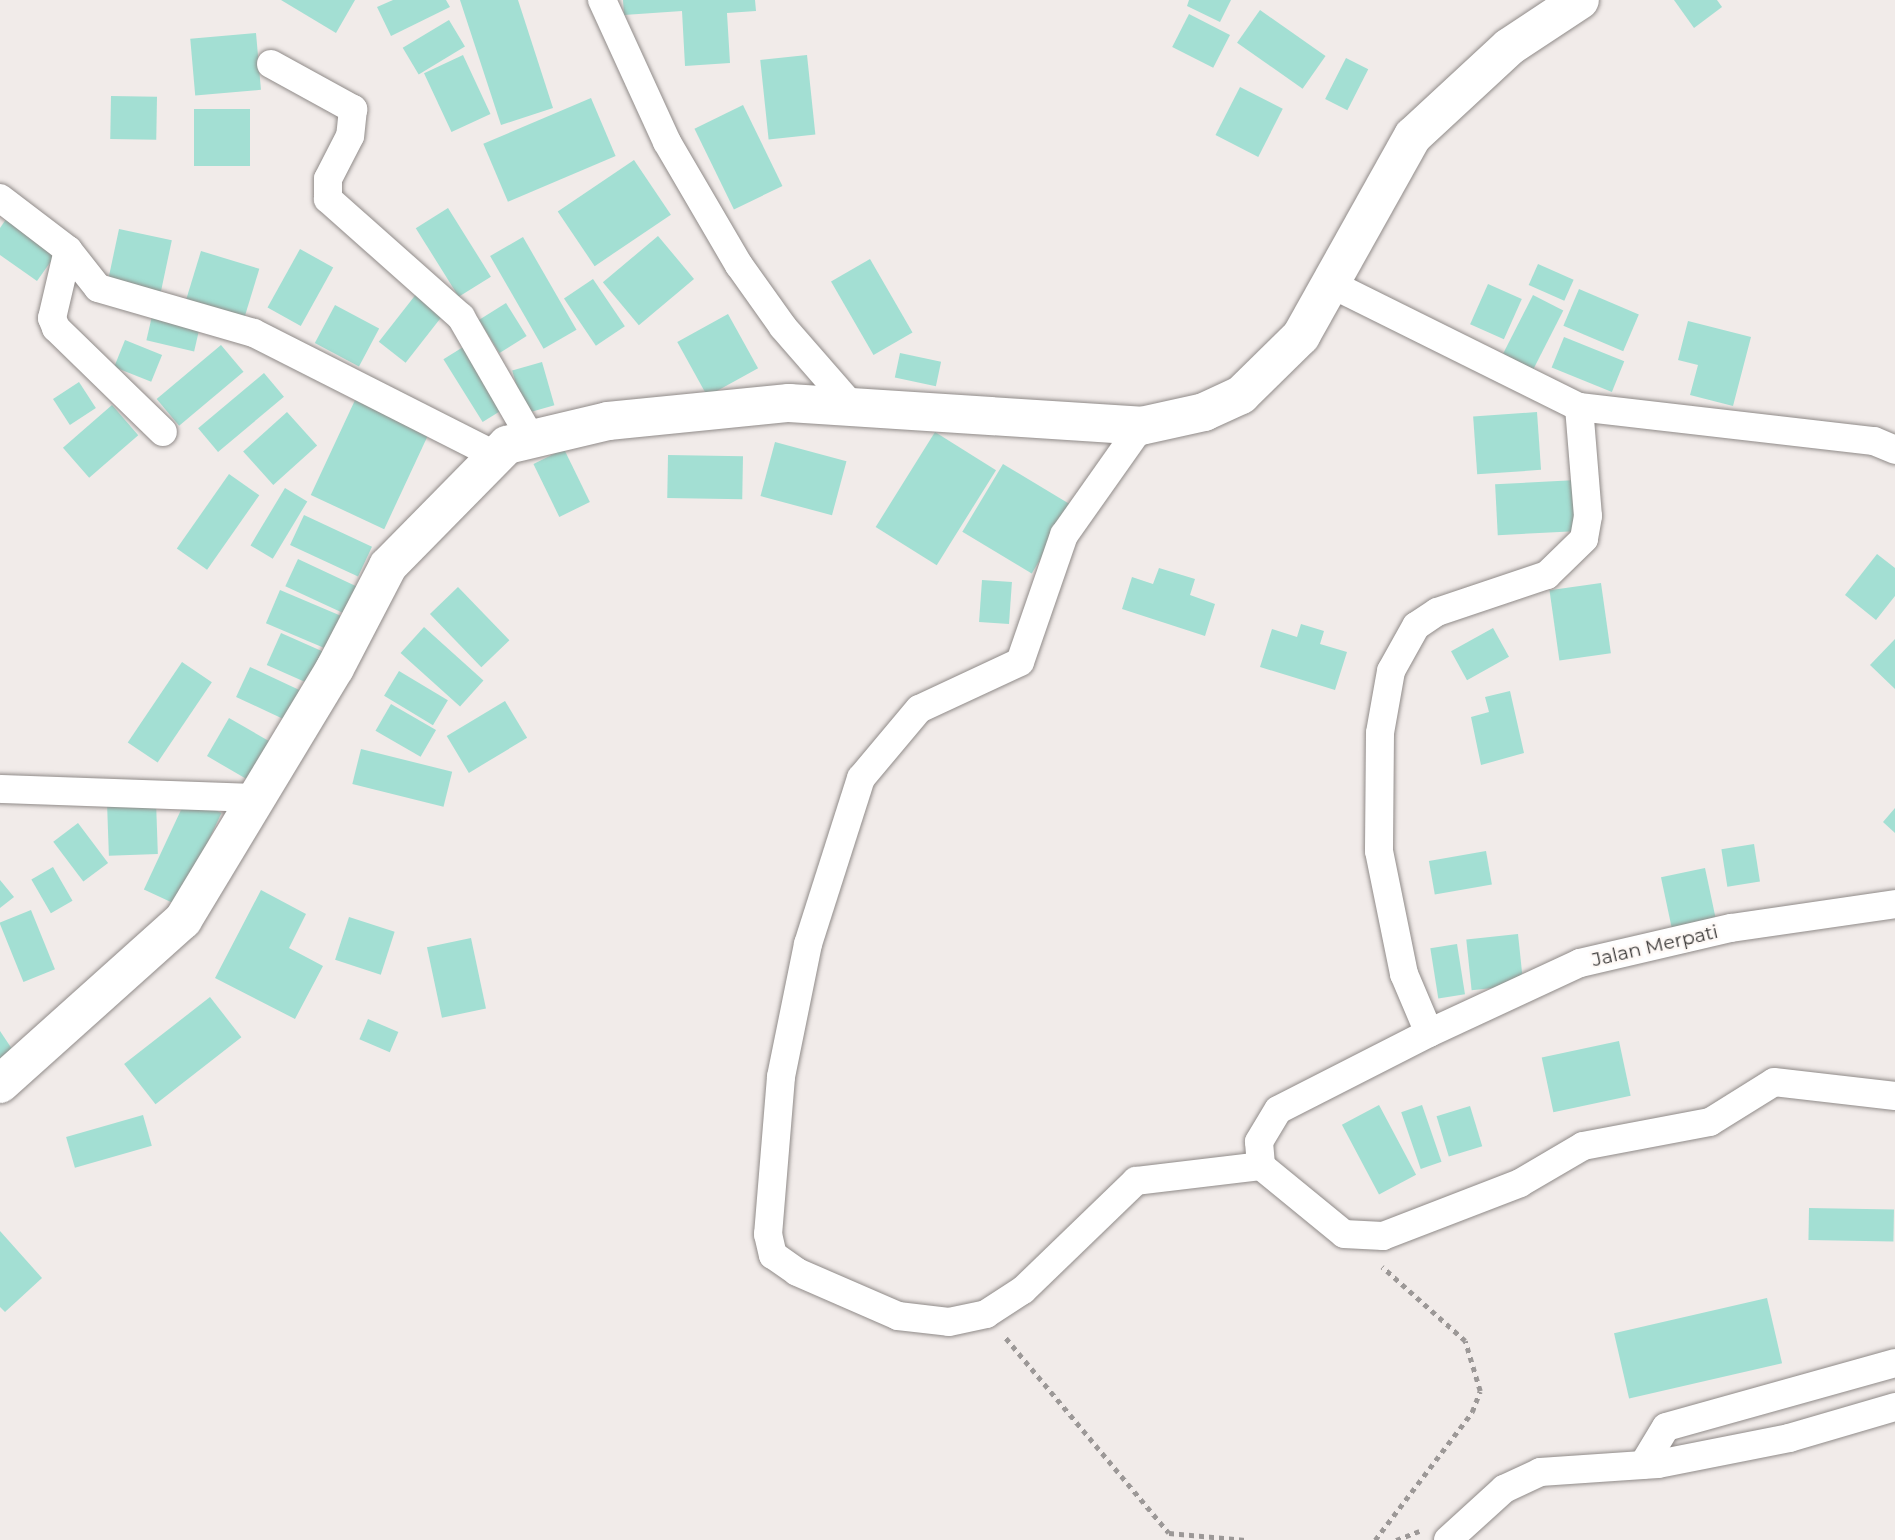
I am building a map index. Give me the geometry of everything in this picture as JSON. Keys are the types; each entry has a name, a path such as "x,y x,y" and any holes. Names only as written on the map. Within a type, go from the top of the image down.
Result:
{"street":[{"path":"602,0 667,142 739,265 783,327 852,406"},
{"path":"0,1084 183,920 335,668 388,566 493,454 529,435 789,403 1141,426 1204,412 1241,395 1301,336 1333,285 1413,136 1509,47 1580,0"},
{"path":"271,64 353,109 350,136 328,179 328,199 461,317 529,435"},
{"path":"0,198 68,250 98,288 254,333 493,454"},
{"path":"68,250 52,318 56,328 163,432"},
{"path":"1333,285 1579,407 1874,441 1895,450"},
{"path":"1429,1033 1404,974 1379,851 1380,733 1391,671 1416,626 1437,612 1547,575 1584,539 1588,516 1579,407"},
{"path":"1141,426 1064,536 1020,662 919,709 861,778 808,944 781,1077 768,1234 773,1255 797,1272 898,1316 949,1322 986,1314 1023,1290 1136,1181 1261,1166 1344,1234 1384,1236 1442,1218 1583,1146 1710,1122 1774,1082 1895,1096"},
{"path":"0,789 255,798"},
{"name":"Jalan Merpati","path":"1261,1166 1259,1142 1278,1110 1429,1033 1580,963 1731,928 1895,904"},
{"path":"1643,1465 1666,1427 1895,1363"},
{"path":"1448,1540 1504,1489 1540,1472 1643,1465 1789,1438 1895,1407"}],"path":[{"path":"1344,1234 1465,1341 1477,1367 1480,1391 1472,1412 1375,1540"},
{"path":"986,1314 1170,1533 1246,1540"}],"building":[{"path":"281,0 355,0 336,33"},
{"path":"393,0 446,0 450,7 391,36 377,7"},
{"path":"460,0 518,0 553,108 501,125"},
{"path":"623,0 755,0 756,11 727,13 730,63 685,66 682,11 624,15"},
{"path":"1189,0 1231,0 1220,22 1187,6"},
{"path":"1674,0 1717,0 1722,7 1694,28"},
{"path":"1260,10 1326,56 1303,89 1237,43"},
{"path":"1189,14 1230,35 1213,68 1172,47"},
{"path":"449,20 465,47 419,74 403,48"},
{"path":"256,33 261,90 195,96 190,39"},
{"path":"463,55 490,114 451,132 424,73"},
{"path":"807,55 815,135 769,139 760,60"},
{"path":"1346,58 1368,69 1347,110 1325,99"},
{"path":"1240,87 1283,109 1258,157 1215,135"},
{"path":"111,96 157,97 156,140 110,139"},
{"path":"591,98 616,156 508,202 483,144"},
{"path":"743,105 782,186 734,210 694,129"},
{"path":"194,109 250,109 250,166 194,166"},
{"path":"634,160 671,215 595,266 558,211"},
{"path":"448,208 491,277 459,297 416,228"},
{"path":"9,215 59,250 37,281 0,255 0,228"},
{"path":"119,229 172,240 160,296 107,285"},
{"path":"658,236 694,279 639,325 603,282"},
{"path":"523,237 576,330 544,349 490,256"},
{"path":"300,249 333,267 301,326 268,308"},
{"path":"201,251 259,269 243,323 184,306"},
{"path":"870,259 912,333 874,355 831,282"},
{"path":"1538,264 1574,280 1564,301 1529,285"},
{"path":"593,279 625,326 596,346 564,299"},
{"path":"1488,284 1522,299 1504,339 1470,324"},
{"path":"1579,289 1639,314 1623,351 1563,326"},
{"path":"417,293 444,314 406,363 379,342"},
{"path":"1533,295 1563,310 1533,369 1503,354"},
{"path":"506,303 527,336 500,353 479,320"},
{"path":"335,305 379,328 359,366 315,343"},
{"path":"728,314 758,368 707,396 677,342"},
{"path":"152,316 200,327 194,351 146,340"},
{"path":"1688,321 1751,337 1733,406 1690,395 1698,365 1678,360"},
{"path":"1564,337 1624,361 1612,392 1552,368"},
{"path":"125,340 162,355 151,382 114,367"},
{"path":"468,344 507,407 483,422 443,359"},
{"path":"221,345 243,372 179,426 157,399"},
{"path":"900,353 941,362 936,386 895,377"},
{"path":"542,362 554,405 525,414 512,371"},
{"path":"264,373 284,397 218,452 198,428"},
{"path":"79,382 96,408 70,425 53,399"},
{"path":"356,398 429,432 384,529 311,495"},
{"path":"112,405 138,435 89,478 63,448"},
{"path":"287,412 317,445 273,485 243,451"},
{"path":"1537,412 1541,470 1477,474 1473,416"},
{"path":"935,432 996,470 937,565 876,527"},
{"path":"775,442 846,461 832,515 761,496"},
{"path":"564,449 590,502 559,517 533,464"},
{"path":"668,455 743,456 742,499 667,498"},
{"path":"1003,464 1072,506 1032,573 962,532"},
{"path":"229,474 259,495 207,570 177,549"},
{"path":"1577,480 1580,531 1498,535 1495,484"},
{"path":"285,488 307,501 273,559 250,545"},
{"path":"304,515 372,547 358,577 290,545"},
{"path":"1877,554 1895,568 1895,596 1876,620 1845,595"},
{"path":"298,559 358,587 345,614 285,586"},
{"path":"1159,568 1195,579 1190,595 1215,604 1205,636 1122,609 1132,577 1153,584"},
{"path":"982,580 1012,582 1009,624 979,622"},
{"path":"1601,583 1611,653 1559,661 1550,590"},
{"path":"458,587 509,640 481,667 430,614"},
{"path":"280,590 347,619 333,652 266,623"},
{"path":"1301,624 1324,631 1320,644 1347,652 1335,690 1260,667 1272,629 1297,637"},
{"path":"424,627 483,681 460,707 401,653"},
{"path":"1493,628 1509,657 1467,680 1451,651"},
{"path":"281,633 331,655 317,687 267,665"},
{"path":"1895,639 1895,689 1870,665"},
{"path":"182,662 212,682 158,763 128,742"},
{"path":"250,667 309,694 295,724 236,697"},
{"path":"399,671 448,700 433,725 384,696"},
{"path":"1510,691 1524,753 1481,765 1471,717 1489,712 1485,697"},
{"path":"505,701 527,738 469,773 447,736"},
{"path":"391,704 436,730 421,757 376,731"},
{"path":"229,718 279,747 257,785 207,756"},
{"path":"361,749 452,772 443,807 352,784"},
{"path":"187,797 221,813 178,906 144,889"},
{"path":"156,801 158,854 109,856 107,803"},
{"path":"1895,808 1895,833 1883,822"},
{"path":"78,823 108,863 83,882 53,842"},
{"path":"1754,844 1760,882 1727,887 1721,849"},
{"path":"1486,851 1492,884 1435,895 1429,861"},
{"path":"53,867 72,901 51,913 31,880"},
{"path":"1705,868 1717,927 1673,936 1661,877"},
{"path":"0,880 14,897 0,908"},
{"path":"261,890 306,914 289,948 323,966 295,1019 215,978"},
{"path":"31,910 55,969 23,982 0,923"},
{"path":"349,917 395,932 381,975 335,960"},
{"path":"1518,934 1523,985 1472,990 1466,939"},
{"path":"471,938 486,1008 442,1018 427,947"},
{"path":"1457,944 1465,994 1438,999 1430,948"},
{"path":"210,997 241,1037 156,1104 124,1064"},
{"path":"368,1019 398,1032 390,1052 359,1039"},
{"path":"0,1031 16,1055 0,1065"},
{"path":"1619,1041 1631,1096 1553,1112 1542,1057"},
{"path":"1379,1105 1416,1175 1379,1194 1342,1125"},
{"path":"1422,1105 1442,1162 1421,1169 1401,1112"},
{"path":"1470,1106 1482,1146 1449,1156 1437,1116"},
{"path":"143,1115 152,1146 75,1168 66,1137"},
{"path":"1809,1208 1894,1209 1893,1241 1808,1240"},
{"path":"0,1231 42,1278 5,1312 0,1307"},
{"path":"1767,1298 1782,1363 1629,1399 1614,1333"}]}
